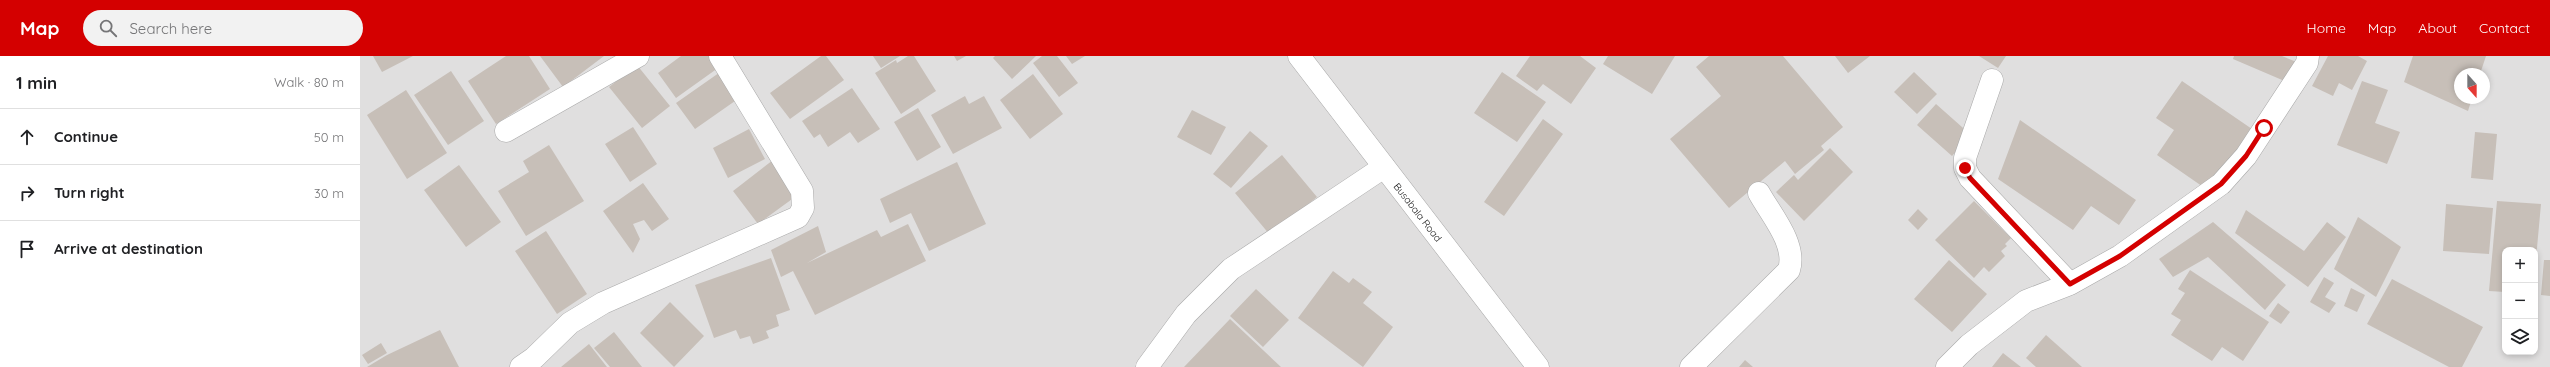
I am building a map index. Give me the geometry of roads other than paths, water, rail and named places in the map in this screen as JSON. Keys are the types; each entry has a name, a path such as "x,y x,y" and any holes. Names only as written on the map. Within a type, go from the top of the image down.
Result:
{"street":[{"path":"506,131 638,56"},
{"path":"521,367 534,358 570,323 603,303 798,217 803,208 802,191 720,56"},
{"name":"Busabala Road","path":"1299,56 1538,367"},
{"path":"1947,367 1969,345 2026,301 2070,284 2120,256 2221,184 2246,156 2307,63 2308,56"},
{"path":"1992,80 1965,158 1965,168 1970,178 2070,284"},
{"path":"1147,367 1186,314 1231,269 1384,167"},
{"path":"1691,367 1788,270 1792,261 1791,250 1759,193"}]}
